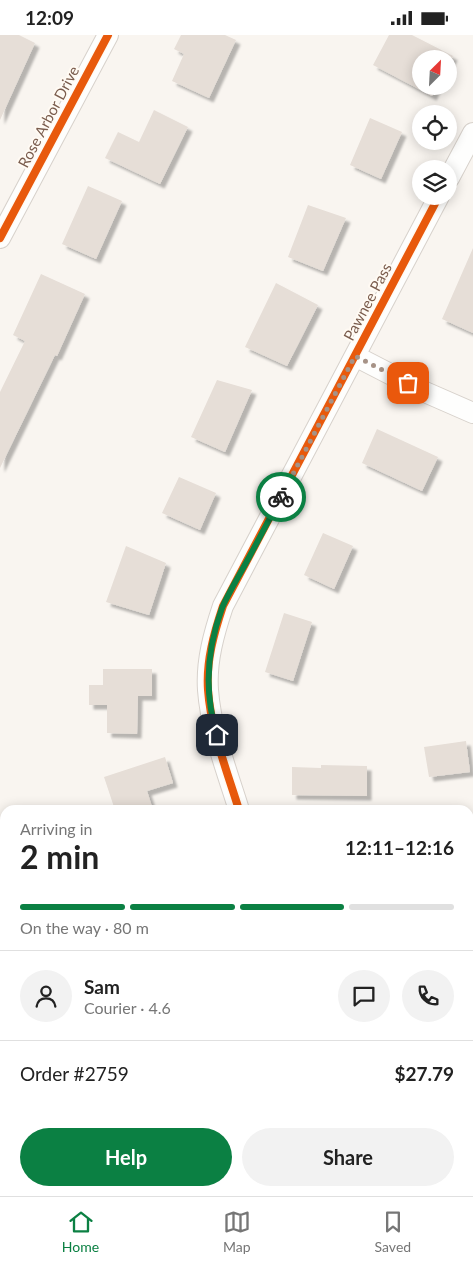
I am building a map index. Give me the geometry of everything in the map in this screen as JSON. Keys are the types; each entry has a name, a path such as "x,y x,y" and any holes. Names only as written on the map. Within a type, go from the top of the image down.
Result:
{"street":[{"name":"Rose Arbor Drive","path":"0,238 108,35"},
{"path":"457,163 473,133"},
{"name":"Pawnee Pass","path":"237,805 211,717 208,679 214,633 223,606 434,205"},
{"path":"355,356 425,392 473,413"}],"building":[{"path":"0,35 19,35 35,43 0,120"},
{"path":"181,35 225,35 236,40 209,98 172,81 184,54 174,49"},
{"path":"389,35 412,35 441,50 412,50 412,85 373,65"},
{"path":"154,110 188,127 160,184 105,158 118,132 139,142"},
{"path":"370,118 402,132 381,179 350,165"},
{"path":"88,186 122,201 96,259 62,244"},
{"path":"308,205 346,218 323,271 288,257"},
{"path":"473,248 473,333 442,319"},
{"path":"41,274 85,294 57,356 55,355 0,468 0,392 25,341 13,335"},
{"path":"276,283 318,305 287,366 245,347"},
{"path":"217,380 252,390 225,452 191,437"},
{"path":"377,429 438,457 422,491 362,463"},
{"path":"179,477 216,493 200,530 162,513"},
{"path":"323,533 353,546 334,589 304,575"},
{"path":"126,546 166,563 149,615 106,602"},
{"path":"284,613 312,622 293,681 265,672"},
{"path":"103,669 152,669 152,696 138,696 137,734 107,733 107,705 89,705 89,685 103,685"},
{"path":"466,741 470,772 429,777 424,747"},
{"path":"165,757 173,783 147,791 151,805 113,805 104,777"},
{"path":"321,765 367,766 367,796 292,795 292,767 321,768"}],"cycle path":[{"path":"0,238 108,35"},
{"path":"237,805 212,721 208,690 208,668 211,647 223,606 434,205"}],"way so far":[{"path":"281,497 355,356 408,383"}],"route":[{"path":"217,735 211,717 208,689 209,661 214,633 223,606 281,497"}]}
